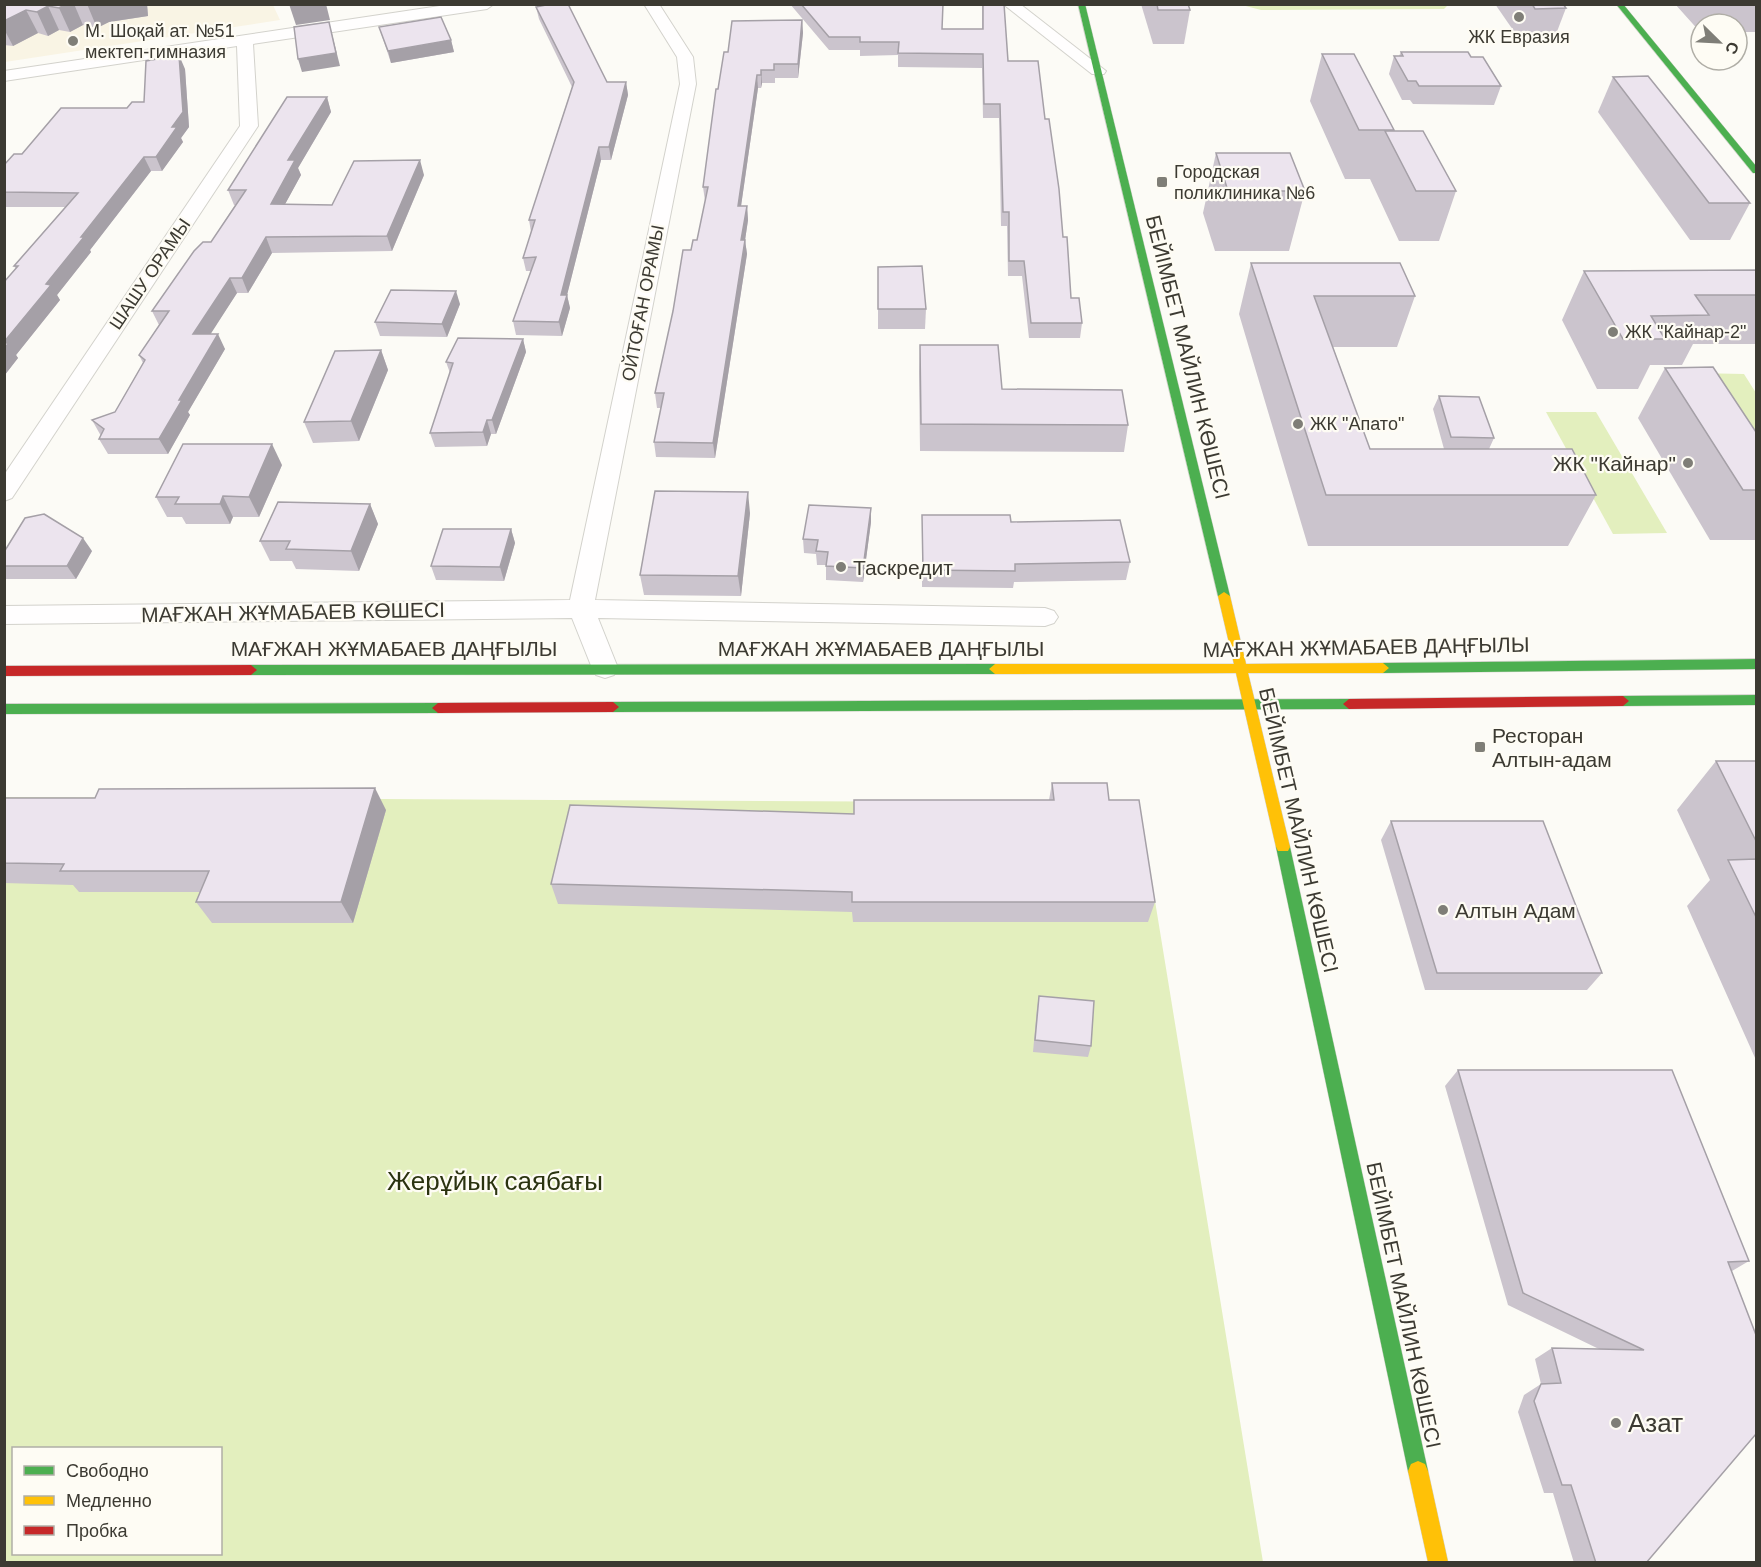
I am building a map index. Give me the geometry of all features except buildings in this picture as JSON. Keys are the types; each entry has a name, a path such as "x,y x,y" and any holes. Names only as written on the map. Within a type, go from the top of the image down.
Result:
{"main road":[{"name":"БЕЙІМБЕТ МАЙЛИН КӨШЕСІ","path":"1081,4 1242,670 1438,1563"},
{"path":"1619,4 1756,171"},
{"name":"МАҒЖАН ЖҰМАБАЕВ ДАҢҒЫЛЫ","path":"4,671 605,668 1242,670 1756,664"},
{"path":"4,709 1250,705 1756,700"}],"street":[{"path":"4,76 245,42 487,4"},
{"name":"ОЙТОҒАН ОРАМЫ","path":"581,609 688,84 685,57 651,4"},
{"path":"1010,4 1098,71"},
{"name":"ШАШУ ОРАМЫ","path":"4,493 249,126 245,42"},
{"path":"581,609 605,668"},
{"name":"МАҒЖАН ЖҰМАБАЕВ КӨШЕСІ","path":"4,615 581,609 1045,617"}],"shaded area":[{"name":"М. Шоқай ат. №51 мектеп-гимназия","path":"5,5 273,5 280,20 5,62"}],"green space":[{"path":"1449,4 1444,9 1261,10 1242,5"},
{"path":"1695,373 1744,374 1756,393 1756,472"},
{"path":"1546,412 1596,412 1667,533 1613,534"},
{"name":"Жерұйық саябағы","path":"5,797 1139,803 1263,1562 5,1562"}],"traffic: fast":[{"path":"1081,4 1224,596"},
{"path":"1619,4 1756,171"},
{"path":"1383,668 1756,664"},
{"path":"251,670 995,669"},
{"path":"1623,701 1756,700"},
{"path":"613,707 1349,704"},
{"path":"4,709 438,708"},
{"path":"1283,847 1418,1471"}],"traffic: slow":[{"path":"1224,596 1283,847"},
{"path":"995,669 1383,668"},
{"path":"1418,1471 1438,1562"}],"traffic: jam":[{"path":"4,671 251,670"},
{"path":"1349,704 1623,701"},
{"path":"438,708 613,707"}],"place":[{"name":"ЖК Евразия","path":"1519,17"},
{"name":"М. Шоқай ат. №51 мектеп-гимназия","path":"73,41"},
{"name":"Городская поликлиника №6","path":"1162,182"},
{"name":"ЖК \"Кайнар-2\"","path":"1613,332"},
{"name":"ЖК \"Апато\"","path":"1298,424"},
{"name":"ЖК \"Кайнар\"","path":"1688,463"},
{"name":"Таскредит","path":"841,567"},
{"name":"Ресторан Алтын-адам","path":"1480,747"},
{"name":"Алтын Адам","path":"1443,910"},
{"name":"Азат","path":"1616,1423"}]}
